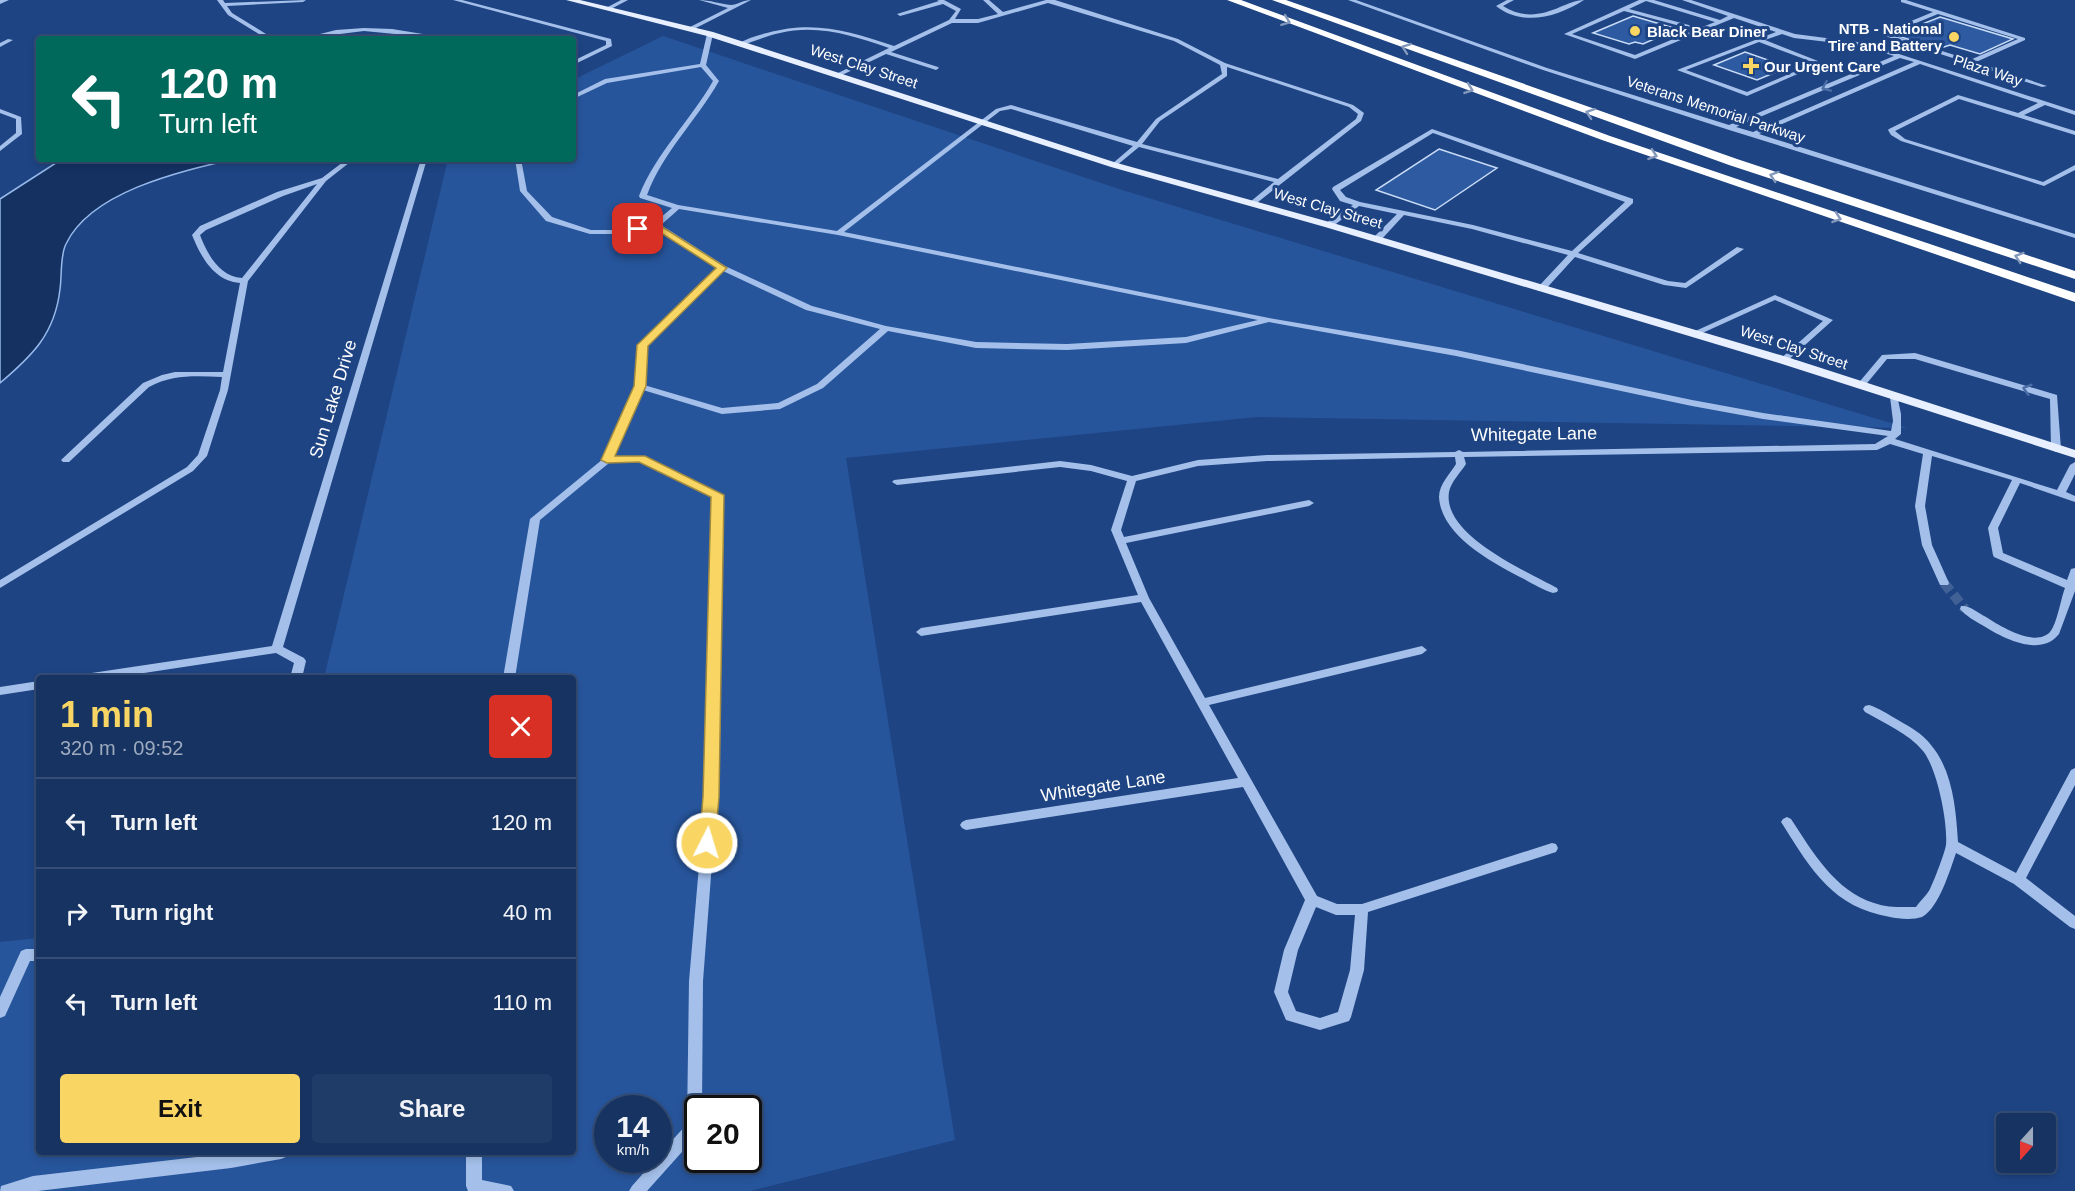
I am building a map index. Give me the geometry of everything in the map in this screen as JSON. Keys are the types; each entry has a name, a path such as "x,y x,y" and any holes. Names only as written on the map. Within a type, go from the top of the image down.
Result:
{"highway":[{"path":"1232,0 1627,146 2075,298"},
{"path":"1277,0 1681,144 2075,275"}],"main road":[{"name":"West Clay Street","path":"570,0 710,34 1114,165 1329,225 1695,333 2075,454"}],"street":[{"path":"0,2 6,0"},
{"path":"221,3 303,0"},
{"path":"456,0 609,40 609,46 576,62"},
{"path":"607,9 625,0"},
{"path":"702,0 733,7"},
{"path":"690,29 748,0"},
{"path":"986,0 1002,14"},
{"name":"Veterans Memorial Parkway","path":"1351,0 1545,69 2075,236"},
{"path":"1512,0 1499,6 1526,17 1537,18 1581,0"},
{"path":"1644,0 1567,34 1635,57 1734,16"},
{"path":"1648,0 1721,22"},
{"name":"Plaza Way","path":"1684,0 1781,32 1804,37 1849,41 2075,113"},
{"path":"900,14 942,1 958,10 951,21"},
{"path":"838,75 951,21 978,21 1050,1 1176,40 1223,64 1351,106 1361,112 1359,120 1252,204"},
{"path":"1903,1 2024,39 1969,63"},
{"path":"221,3 230,15 266,36"},
{"path":"1624,9 1703,30"},
{"path":"1938,12 1884,34 2044,86"},
{"path":"315,36 367,27 426,35"},
{"path":"740,44 779,29 817,27 854,35 894,48"},
{"path":"1759,40 1820,63 1747,94 1680,70 1710,58 1759,40 1781,32"},
{"path":"703,65 710,34"},
{"path":"0,45 10,40"},
{"path":"886,52 936,68"},
{"path":"1728,128 1899,56"},
{"path":"1752,135 1920,62"},
{"path":"1114,165 1138,146 1158,120 1225,75 1223,64"},
{"path":"576,96 605,81 703,65"},
{"path":"703,65 716,81 708,98 677,135 648,179 643,196 677,207 838,233 1269,320 1456,353 1763,416 1893,438 1928,453 2075,499"},
{"path":"2075,133 1958,97 1891,130 1903,140 2044,184 2075,167"},
{"path":"2018,115 2044,103"},
{"path":"838,233 998,110 1011,107 1138,146 1279,181"},
{"path":"0,111 19,118 19,134 0,149"},
{"path":"1541,289 1573,254 1630,201 1432,131 1336,189 1343,200 1473,227 1573,254 1667,283 1686,285 1740,249"},
{"path":"0,585 190,469 202,456 224,390 244,282 324,180 347,162"},
{"name":"Sun Lake Drive","path":"278,649 423,162"},
{"path":"519,162 524,191 549,219 590,232 620,232 656,225 677,207"},
{"path":"244,282 239,282 219,272 202,254 196,235 203,228 280,194 324,180"},
{"path":"1329,225 1358,204"},
{"path":"1377,240 1402,213"},
{"path":"656,225 722,268 809,308 886,328 976,345 1067,346 1186,340 1269,320"},
{"path":"509,675 535,519 607,460 640,386 642,345 722,268"},
{"path":"1695,333 1775,297 1829,320 1783,360"},
{"path":"640,386 722,411 780,406 820,386 886,328"},
{"path":"1860,386 1885,357 1915,356 2054,397 2056,449"},
{"path":"66,460 146,385 160,376 181,373 226,375"},
{"path":"1893,438 1894,397"},
{"name":"Whitegate Lane","path":"897,482 1060,464 1091,468 1132,479 1198,463 1460,453 1877,447 1893,438"},
{"path":"1460,453 1461,464 1449,478 1444,496 1448,515 1454,527 1498,559 1553,590"},
{"path":"1928,453 1920,506 1926,544 1944,583"},
{"path":"607,460 641,458 717,495 711,797 696,981 694,1127 637,1191"},
{"path":"2060,494 2075,465"},
{"path":"1132,479 1116,530 1144,598 1312,900 1336,910 1362,909 1552,848"},
{"path":"2017,479 1993,528 1998,555 2072,587"},
{"path":"1120,541 1309,503"},
{"path":"1965,609 1999,631 2022,640 2043,641 2055,633 2072,587 2075,571"},
{"path":"921,632 1144,598"},
{"path":"105,675 278,649 300,661 297,675"},
{"path":"1201,703 1422,650"},
{"path":"0,691 36,685"},
{"path":"1787,822 1820,874 1857,904 1897,915 1919,912 1936,891 1952,845 1951,814 1935,760 1919,739 1869,709"},
{"path":"2019,880 2075,773"},
{"name":"Whitegate Lane","path":"966,825 1245,782"},
{"path":"1952,845 2019,880 2075,923"},
{"path":"1312,900 1291,950 1281,992 1291,1016 1320,1024 1344,1017 1357,970 1362,909"},
{"path":"0,1012 26,956 36,955"},
{"path":"6,1191 33,1184 231,1161 264,1155"},
{"path":"474,1155 474,1186 506,1191"}],"shaded area":[{"path":"663,36 1122,190 1907,428 1257,417 846,458 955,1140 750,1191 0,1191 0,942 36,938 36,1155 576,1155 576,675 325,675 447,162 576,162 576,79"},
{"path":"57,162 222,162 140,186 95,210 78,226 64,249 60,289 53,319 32,353 0,383 0,199"}],"building":[{"name":"Black Bear Diner","path":"1633,16 1677,29 1643,44 1635,42 1629,44 1593,33"},
{"path":"1940,17 2013,39 1980,54 1950,45 1938,49 1895,35"},
{"name":"Our Urgent Care","path":"1745,52 1788,67 1757,80 1714,65"},
{"path":"1439,149 1497,168 1435,210 1376,190"}],"tunnel":[{"path":"1944,583 1965,609"}],"place":[{"name":"Black Bear Diner","path":"1635,31"},
{"name":"NTB - National Tire and Battery","path":"1954,37"},
{"name":"Our Urgent Care","path":"1751,66"}],"route":[{"path":"638,229 656,225 722,268 642,345 640,386 607,460 641,458 717,495 711,797 707,843"}]}
